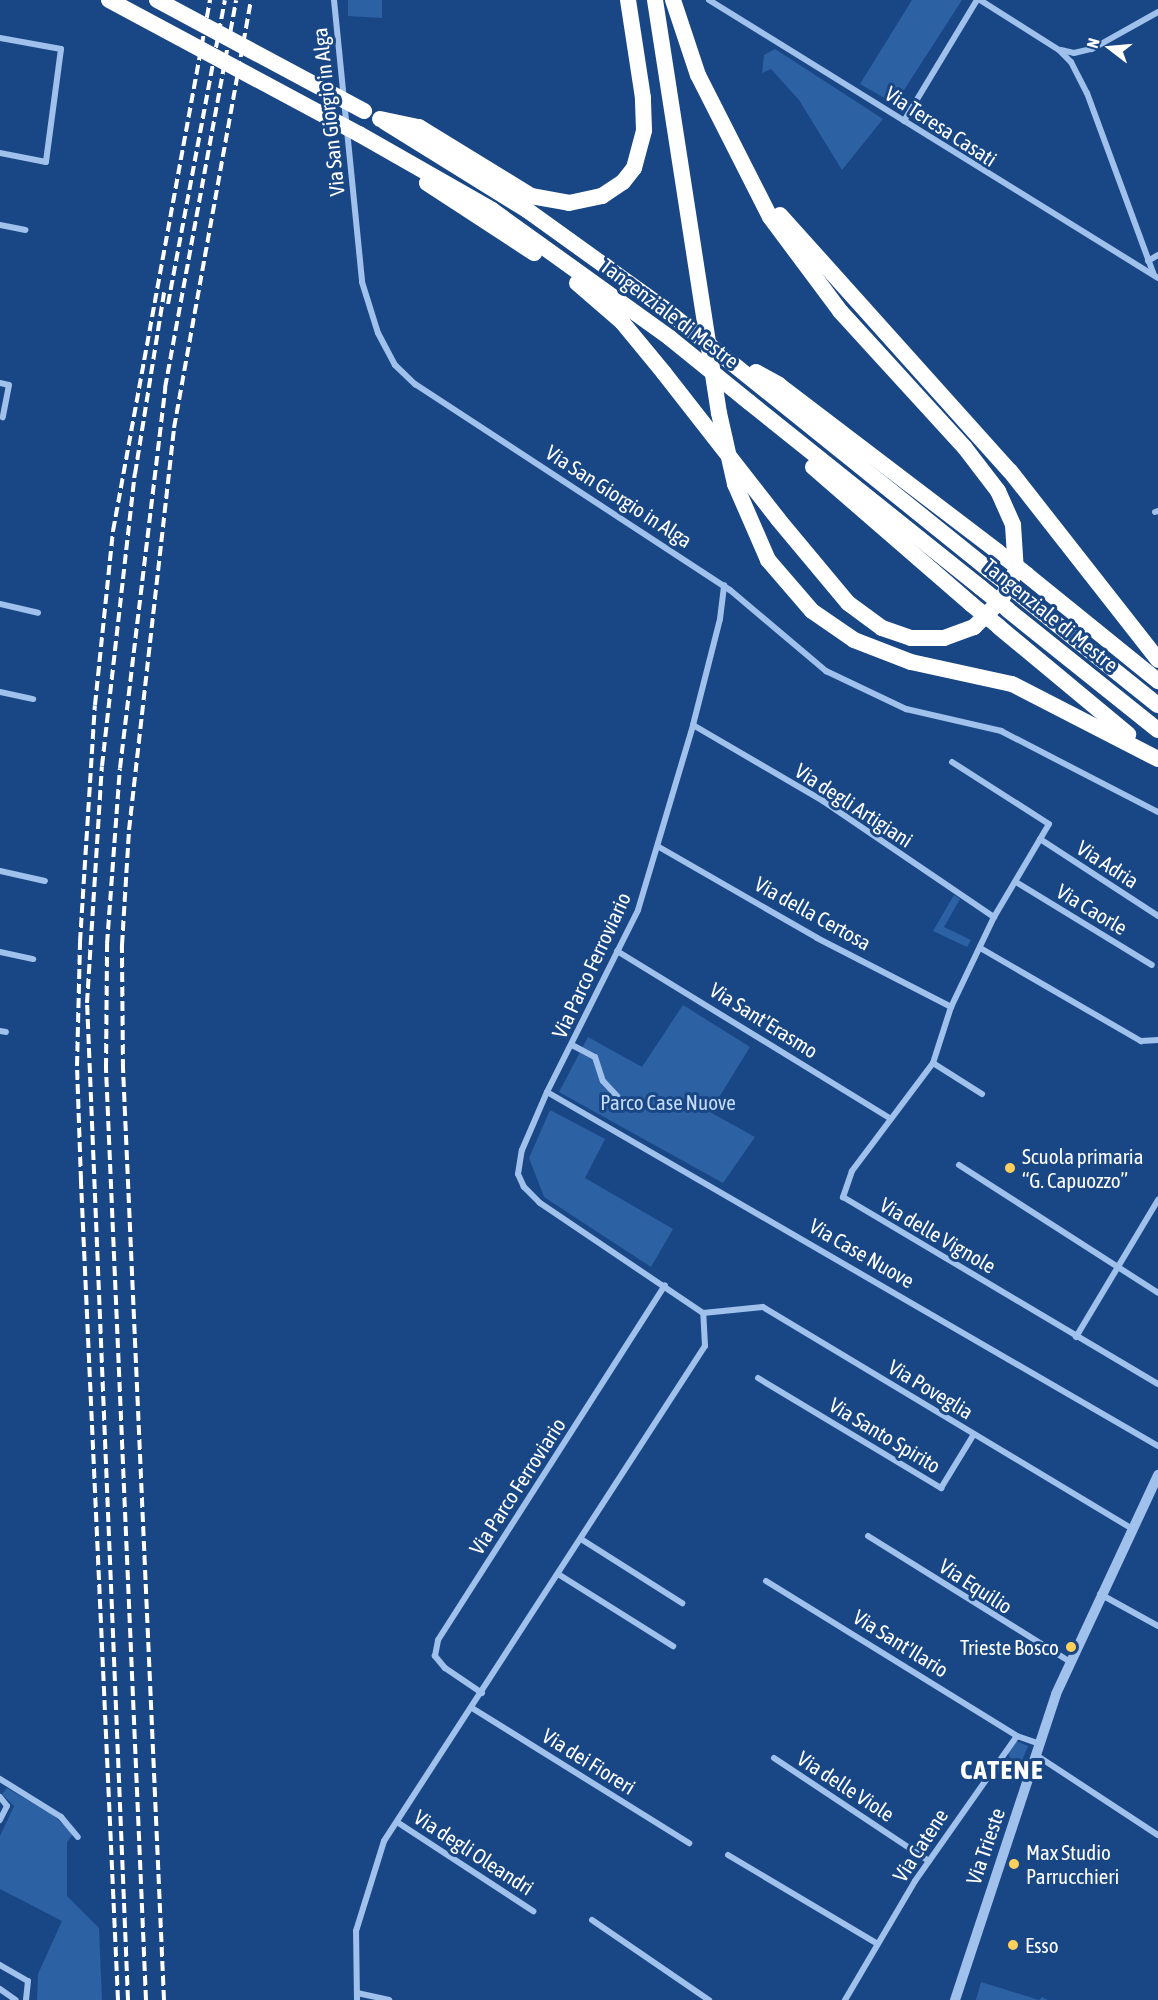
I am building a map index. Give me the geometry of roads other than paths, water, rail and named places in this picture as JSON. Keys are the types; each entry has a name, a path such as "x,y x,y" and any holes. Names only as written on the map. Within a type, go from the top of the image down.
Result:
{"highway":[{"name":"Tangenziale di Mestre","path":"109,0 391,151 492,210 670,338 1158,730"},
{"name":"Tangenziale di Mestre","path":"157,0 380,119 527,210 666,310 741,368 1158,705"},
{"path":"380,119 414,124 516,188 550,201 577,203 594,200 618,187 629,174 640,151 645,119 628,0"},
{"path":"656,0 719,413 739,497 768,560 805,605 854,640 911,662 1012,684 1158,759"},
{"path":"391,151 428,183 585,289 629,330 778,519 848,603 882,628 911,638 944,638 974,627 1002,599 1016,571 1013,525 998,490 965,448 816,281 770,217 738,159 698,75 673,0"},
{"path":"738,159 802,241 1010,471 1158,660"},
{"path":"741,368 779,385 998,552 1158,681"},
{"path":"770,417 787,444 971,604 1158,759"}],"street":[{"name":"Via San Giorgio in Alga","path":"334,0 362,282 378,333 395,364 415,384 724,585 826,671 867,694 906,708 1001,731 1158,812"},
{"name":"Via Teresa Casati","path":"709,0 1117,256 1156,277"},
{"path":"904,121 979,0 1059,50 1071,62 1087,93 1148,261 1156,277"},
{"path":"1059,50 1074,53 1092,49 1158,12"},
{"path":"0,38 61,49 46,162 0,153"},
{"path":"0,225 26,230"},
{"path":"1148,261 1158,255"},
{"path":"0,383 9,385 3,417"},
{"name":"Via Parco Ferroviario","path":"703,1313 665,1285 540,1203 524,1187 518,1174 522,1150 548,1092 638,910 659,847 693,725 720,619 724,585"},
{"path":"0,604 38,613"},
{"path":"0,692 33,699"},
{"name":"Via degli Artigiani","path":"693,725 823,801 994,917"},
{"path":"952,762 1049,824 1040,839"},
{"name":"Via delle Vignole","path":"1040,839 994,917 982,949 951,1007 933,1063 852,1171 843,1197 1158,1384"},
{"name":"Via Adria","path":"1040,839 1158,916"},
{"name":"Via della Certosa","path":"659,847 817,938 951,1007"},
{"path":"0,871 45,881"},
{"name":"Via Caorle","path":"1016,882 1152,964"},
{"path":"982,949 1141,1041 1158,1040"},
{"name":"Via Sant'Erasmo","path":"617,951 891,1119"},
{"path":"0,952 33,959"},
{"path":"572,1045 595,1057 603,1081 617,1096"},
{"path":"933,1063 982,1094"},
{"name":"Via Case Nuove","path":"548,1092 1158,1446"},
{"path":"959,1165 1158,1293"},
{"path":"1076,1337 1158,1200"},
{"name":"Via Parco Ferroviario","path":"482,1693 445,1668 435,1656 438,1640 665,1285"},
{"name":"Via Poveglia","path":"703,1313 763,1307 1133,1528"},
{"path":"389,2000 357,1996 356,1931 384,1841 699,1359 707,1333 703,1313"},
{"name":"Via Santo Spirito","path":"758,1378 941,1488 974,1434"},
{"name":"Via Trieste","path":"955,2000 1069,1660 1158,1475"},
{"name":"Via Equilio","path":"868,1536 1069,1660"},
{"path":"581,1539 682,1603"},
{"path":"558,1574 673,1646"},
{"name":"Via Sant'Ilario","path":"766,1581 1017,1736"},
{"path":"1099,1594 1158,1626"},
{"name":"Via dei Fioreri","path":"471,1708 689,1843"},
{"path":"1017,1736 1158,1835"},
{"name":"Via Catene","path":"845,2000 929,1860 1017,1736"},
{"name":"Via delle Viole","path":"774,1758 929,1860"},
{"path":"0,1779 61,1817 78,1837"},
{"path":"0,1797 7,1806 0,1820"},
{"name":"Via degli Oleandri","path":"397,1822 533,1911"},
{"path":"728,1855 878,1944"},
{"path":"592,1920 709,2000"},
{"path":"0,1965 28,1981 26,2000"},
{"path":"0,1989 16,2000"}],"railway":[{"path":"118,2000 81,1181 77,1066 80,942 95,705 113,531 210,0"},
{"path":"168,304 225,0"},
{"path":"146,2000 106,1068 107,944 120,768 165,388 236,0"},
{"path":"164,2000 123,1069 122,945 129,830 174,428 251,0"},
{"path":"128,2000 87,1003 102,766 135,474 164,292"}],"place":[{"name":"Scuola primaria “G. Capuozzo”","path":"1010,1168"},
{"name":"Trieste Bosco","path":"1071,1647"},
{"name":"Max Studio Parrucchieri","path":"1014,1864"},
{"name":"Esso","path":"1013,1945"}],"district":[{"name":"CATENE","path":"1002,1770"}],"park label":[{"name":"Parco Case Nuove","path":"668,1102"}]}
